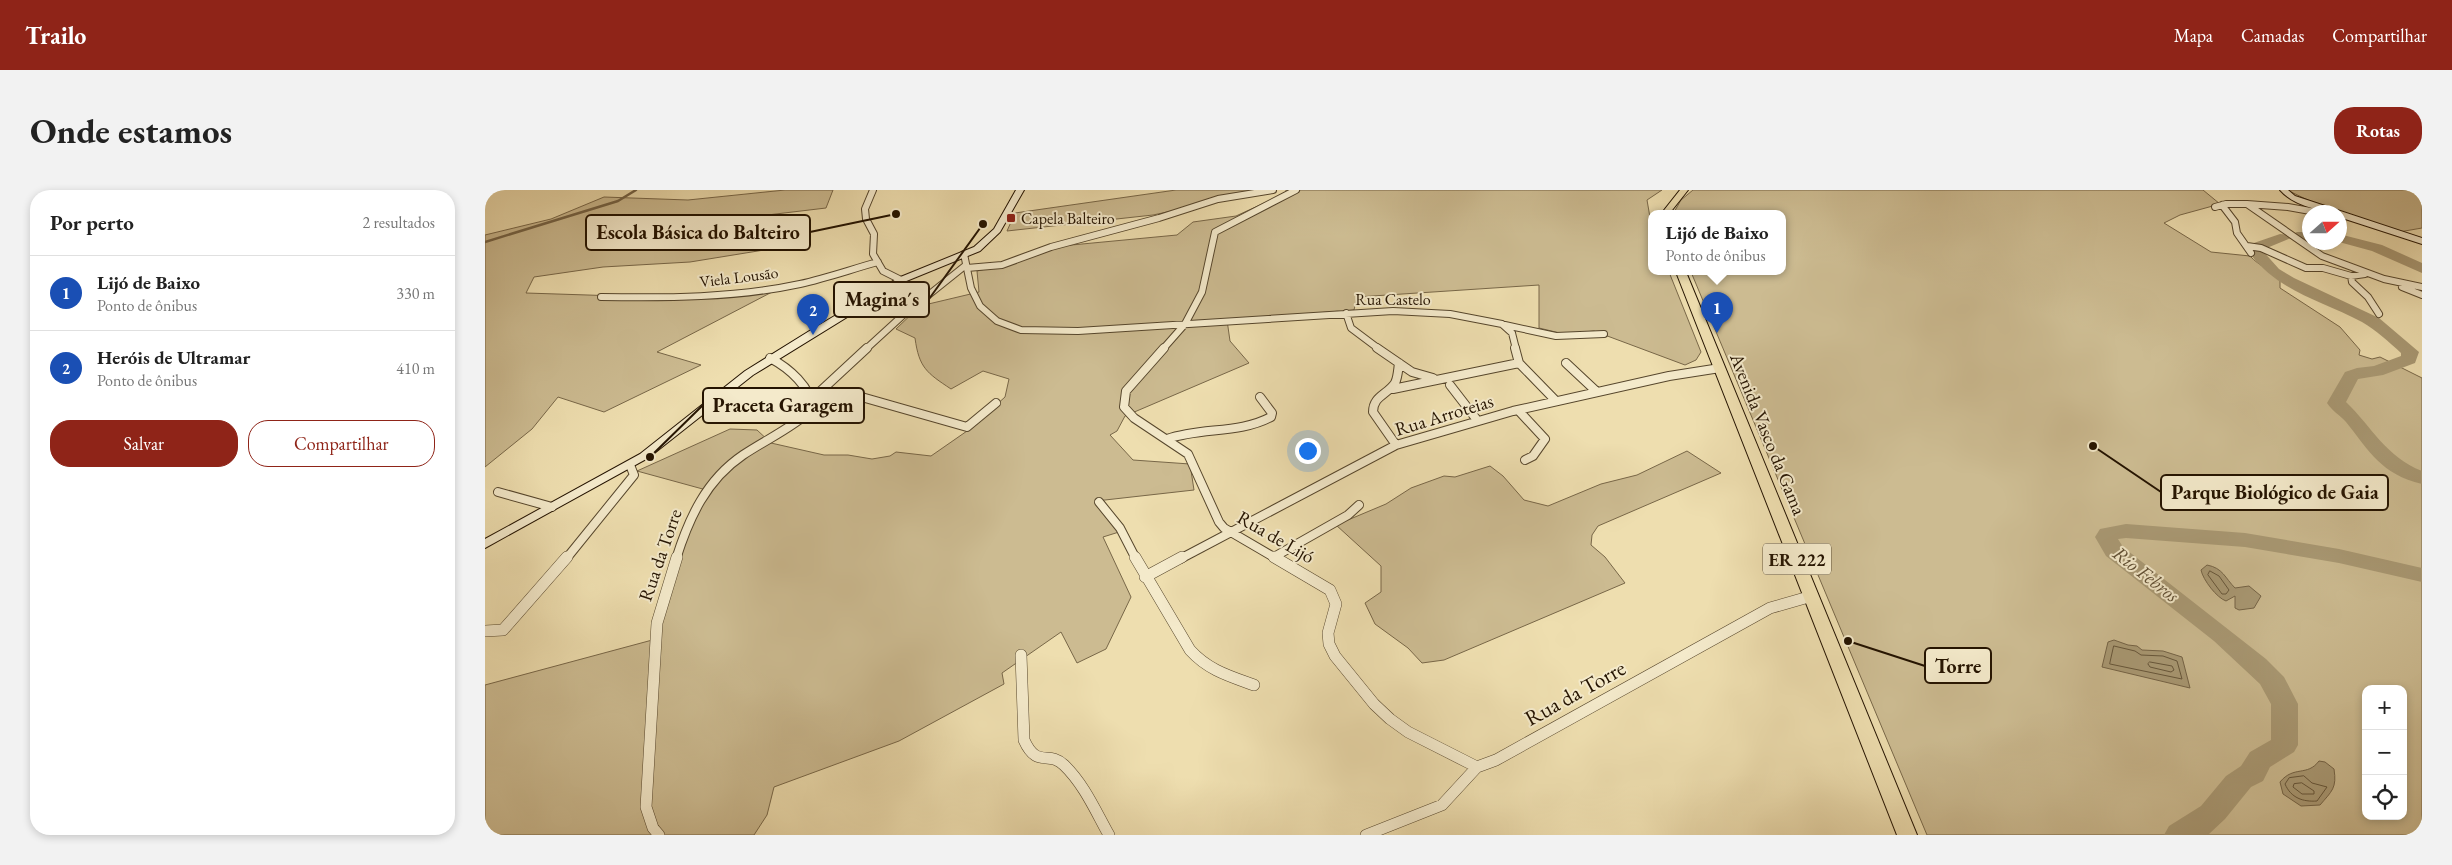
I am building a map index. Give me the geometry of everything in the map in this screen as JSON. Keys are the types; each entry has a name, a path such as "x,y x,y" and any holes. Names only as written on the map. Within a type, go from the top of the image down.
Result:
{"main road":[{"path":"1662,210 1661,206 1675,190"},
{"path":"1666,210 1684,190"},
{"name":"Avenida Vasco da Gama","path":"1682,275 1907,835"}],"street":[{"path":"873,190 865,209 866,219 874,234 873,254 886,273 901,280"},
{"path":"812,399 901,317 965,262 997,230 1020,190"},
{"path":"485,544 630,465 770,358 901,280 965,262 1003,265 1051,247 1159,218 1217,199 1273,190"},
{"name":"Rua de Lijó","path":"1296,190 1215,232 1202,292 1185,324 1126,391 1123,407 1128,413 1188,454 1219,522 1231,533 1321,582 1335,597 1337,606 1328,630 1328,640 1332,650 1367,697 1406,732 1477,766"},
{"path":"2284,190 2293,198 2314,205"},
{"path":"2247,204 2309,249 2368,274 2422,287"},
{"path":"2302,210 2247,204 2219,206 2235,222 2237,233 2250,248 2261,248 2306,268 2323,268 2351,276 2368,274"},
{"path":"2347,218 2422,241"},
{"name":"Viela Lousão","path":"601,297 658,298 729,293 800,284 878,262"},
{"name":"Rua Castelo","path":"965,262 973,293 987,314 1007,326 1053,332 1393,311 1450,314 1556,336 1604,334"},
{"path":"2351,276 2351,280 2369,298 2379,314"},
{"path":"2384,278 2422,295"},
{"path":"1346,313 1351,328 1357,334 1399,364 1412,372 1429,378 1444,378"},
{"path":"1502,324 1512,333 1519,363 1557,401"},
{"path":"770,358 788,368 812,399"},
{"path":"1396,446 1373,412 1373,406 1380,396 1393,389 1519,363"},
{"path":"1566,363 1597,392"},
{"path":"1393,389 1399,375 1399,364"},
{"name":"Rua Arroteias","path":"1145,577 1396,446 1427,434 1557,401 1699,370 1720,368"},
{"path":"1449,386 1477,420"},
{"path":"812,399 844,392 967,427 996,403"},
{"path":"1167,439 1193,431 1235,428 1265,421 1271,417 1272,412 1260,398"},
{"name":"Rua da Torre","path":"659,835 653,828 646,807 657,623 685,530 695,509 723,472 742,456 807,416 813,408 812,399"},
{"path":"1519,411 1545,439 1533,456 1525,460"},
{"path":"485,631 503,630 561,566 634,475 630,465"},
{"path":"498,492 552,508"},
{"path":"1099,502 1120,528 1145,577 1190,650 1201,662 1217,672 1254,685"},
{"path":"1274,557 1348,515 1359,505"},
{"name":"Rua da Torre","path":"1366,835 1442,805 1477,766 1496,760 1770,608 1812,596"},
{"path":"1021,655 1024,740 1027,749 1033,756 1055,760 1063,764 1077,780 1109,835"}],"shaded area":[{"path":"785,190 833,190 826,208 759,216 710,219 689,246 764,236 764,250 690,262 603,267 534,277 526,293 649,297 772,292 657,352 701,365 604,412 558,397 532,429 485,467 485,235 551,219 604,197 688,200"},
{"path":"1176,190 1270,190 1153,215 1007,231 1015,213"},
{"path":"1286,190 1662,190 1647,200 1649,210 1648,275 1670,275 1701,352 1696,360 1685,365 1594,331 1564,334 1539,328 1539,285 1357,297 1354,310 1227,320 1230,341 1249,363 1125,416 1117,431 1110,435 1133,460 1190,464 1194,490 1096,501 1119,532 1103,537 1131,597 1106,649 1077,663 1061,632 1002,673 1004,684 899,741 774,787 767,815 754,835 485,835 485,685 656,639 694,512 710,491 637,471 730,429 757,430 771,443 824,455 848,455 872,459 890,456 896,452 931,456 967,431 1005,397 1009,379 983,371 951,389 930,374 925,369 919,356 915,338 896,329 920,306 979,292 977,271 1061,246 1177,235 1193,222 1236,216 1286,193"},
{"path":"1693,190 2203,190 2220,204 2180,215 2164,223 2211,252 2250,256 2277,277 2280,281 2280,288 2340,327 2360,350 2359,355 2372,359 2380,357 2422,378 2422,835 1927,835 1692,275 1786,275 1786,210 1675,210 1681,200"},
{"path":"2287,190 2422,190 2422,228 2399,232 2347,214 2347,205 2321,205"},
{"path":"1687,451 1721,473 1598,526 1592,535 1591,545 1605,557 1625,583 1444,660 1422,663 1408,648 1375,624 1365,603 1381,592 1381,566 1336,525 1386,504 1411,488 1444,476 1455,477 1490,466 1503,476 1524,500 1548,506 1601,484 1637,475"}],"water":[{"path":"2207,565 2217,568 2235,588 2249,586 2261,596 2254,608 2239,610 2235,608 2235,596 2226,601 2215,593 2202,574 2201,570"},
{"path":"2114,640 2137,646 2142,650 2163,651 2182,657 2190,688 2102,667 2108,642"},
{"path":"2319,761 2325,762 2334,769 2335,775 2333,789 2320,805 2301,806 2283,794 2280,782 2285,777 2295,772 2310,769"}],"waterway":[{"path":"485,242 618,201 636,190"},
{"name":"Rio Febros","path":"2297,236 2302,236"},
{"name":"Rio Febros","path":"2285,237 2253,248 2262,261 2288,282 2373,322 2410,352 2409,359 2377,371 2357,373 2351,376 2336,403 2353,419 2384,458 2409,473 2422,478"},
{"name":"Rio Febros","path":"2347,240 2377,248 2422,269"},
{"name":"Rio Febros","path":"2179,835 2207,819 2220,806 2236,784 2253,773 2260,759 2284,745 2285,704 2275,684 2251,659 2223,635 2114,551 2106,537 2108,534 2126,531 2245,540 2339,556 2422,575"}],"place":[{"name":"Escola Básica do Balteiro","path":"896,214"},
{"name":"Capela Balteiro","path":"1011,218"},
{"name":"Magina´s","path":"983,224"},
{"name":"Lijó de Baixo","path":"1717,333"},
{"name":"Heróis de Ultramar","path":"813,335"},
{"name":"Parque Biológico de Gaia","path":"2093,446"},
{"name":"Praceta Garagem","path":"650,457"},
{"name":"Torre","path":"1848,641"}]}
